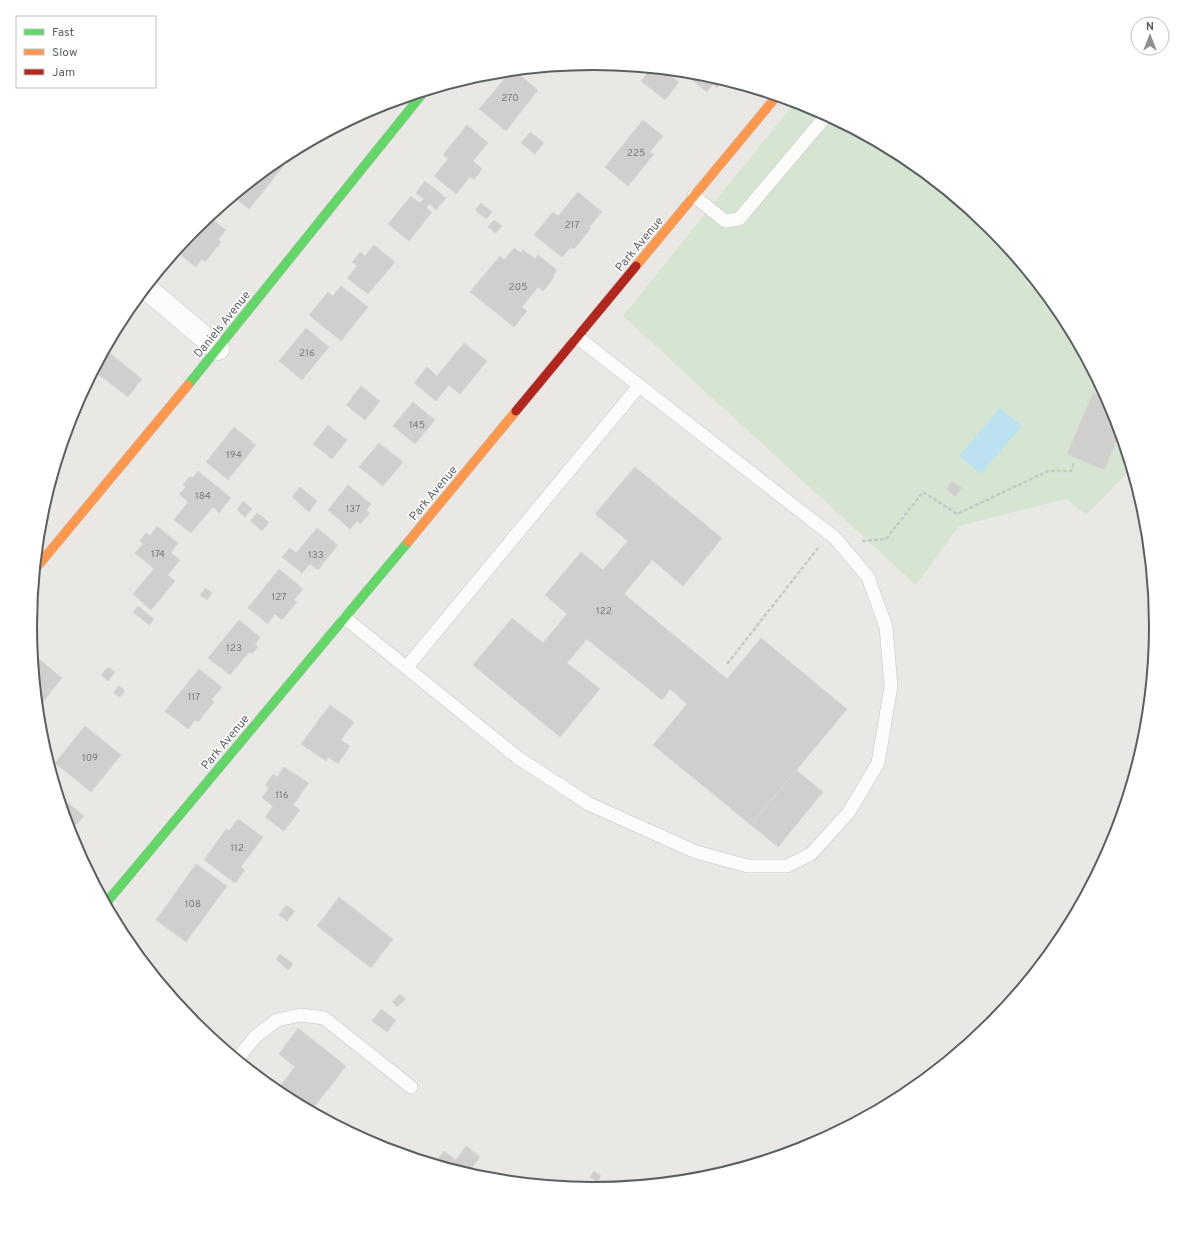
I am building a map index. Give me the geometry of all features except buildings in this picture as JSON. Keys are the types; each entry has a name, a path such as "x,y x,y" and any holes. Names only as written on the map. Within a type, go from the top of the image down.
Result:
{"street":[{"name":"Daniels Avenue","path":"41,562 218,349 417,99"},
{"name":"Park Avenue","path":"109,900 345,618 773,100"},
{"path":"150,291 218,349"}],"lane":[{"path":"694,196 725,221 739,219 822,120"},
{"path":"345,618 517,757 590,804 696,852 748,866 787,866 811,854 845,817 878,763 891,686 886,627 868,577 835,538 577,338"},
{"path":"406,668 639,386"},
{"path":"240,1056 256,1036 277,1020 301,1014 324,1018 411,1087"}],"path":[{"path":"727,664 829,534 843,532 863,542 886,538 923,492 957,514 1048,471 1071,471 1074,463"}],"green space":[{"path":"791,107 839,128 902,164 960,208 1011,260 1034,288 1075,349 1107,414 1127,473 1086,515 1066,499 959,526 916,585 623,316"}],"water":[{"path":"1000,408 1022,426 981,474 959,456"}],"traffic: fast":[{"path":"188,385 419,99"},
{"path":"109,900 408,542"}],"traffic: slow":[{"path":"636,266 773,100"},
{"path":"41,562 188,385"},
{"path":"408,542 516,411"}],"traffic: jam":[{"path":"516,411 636,266"}]}
